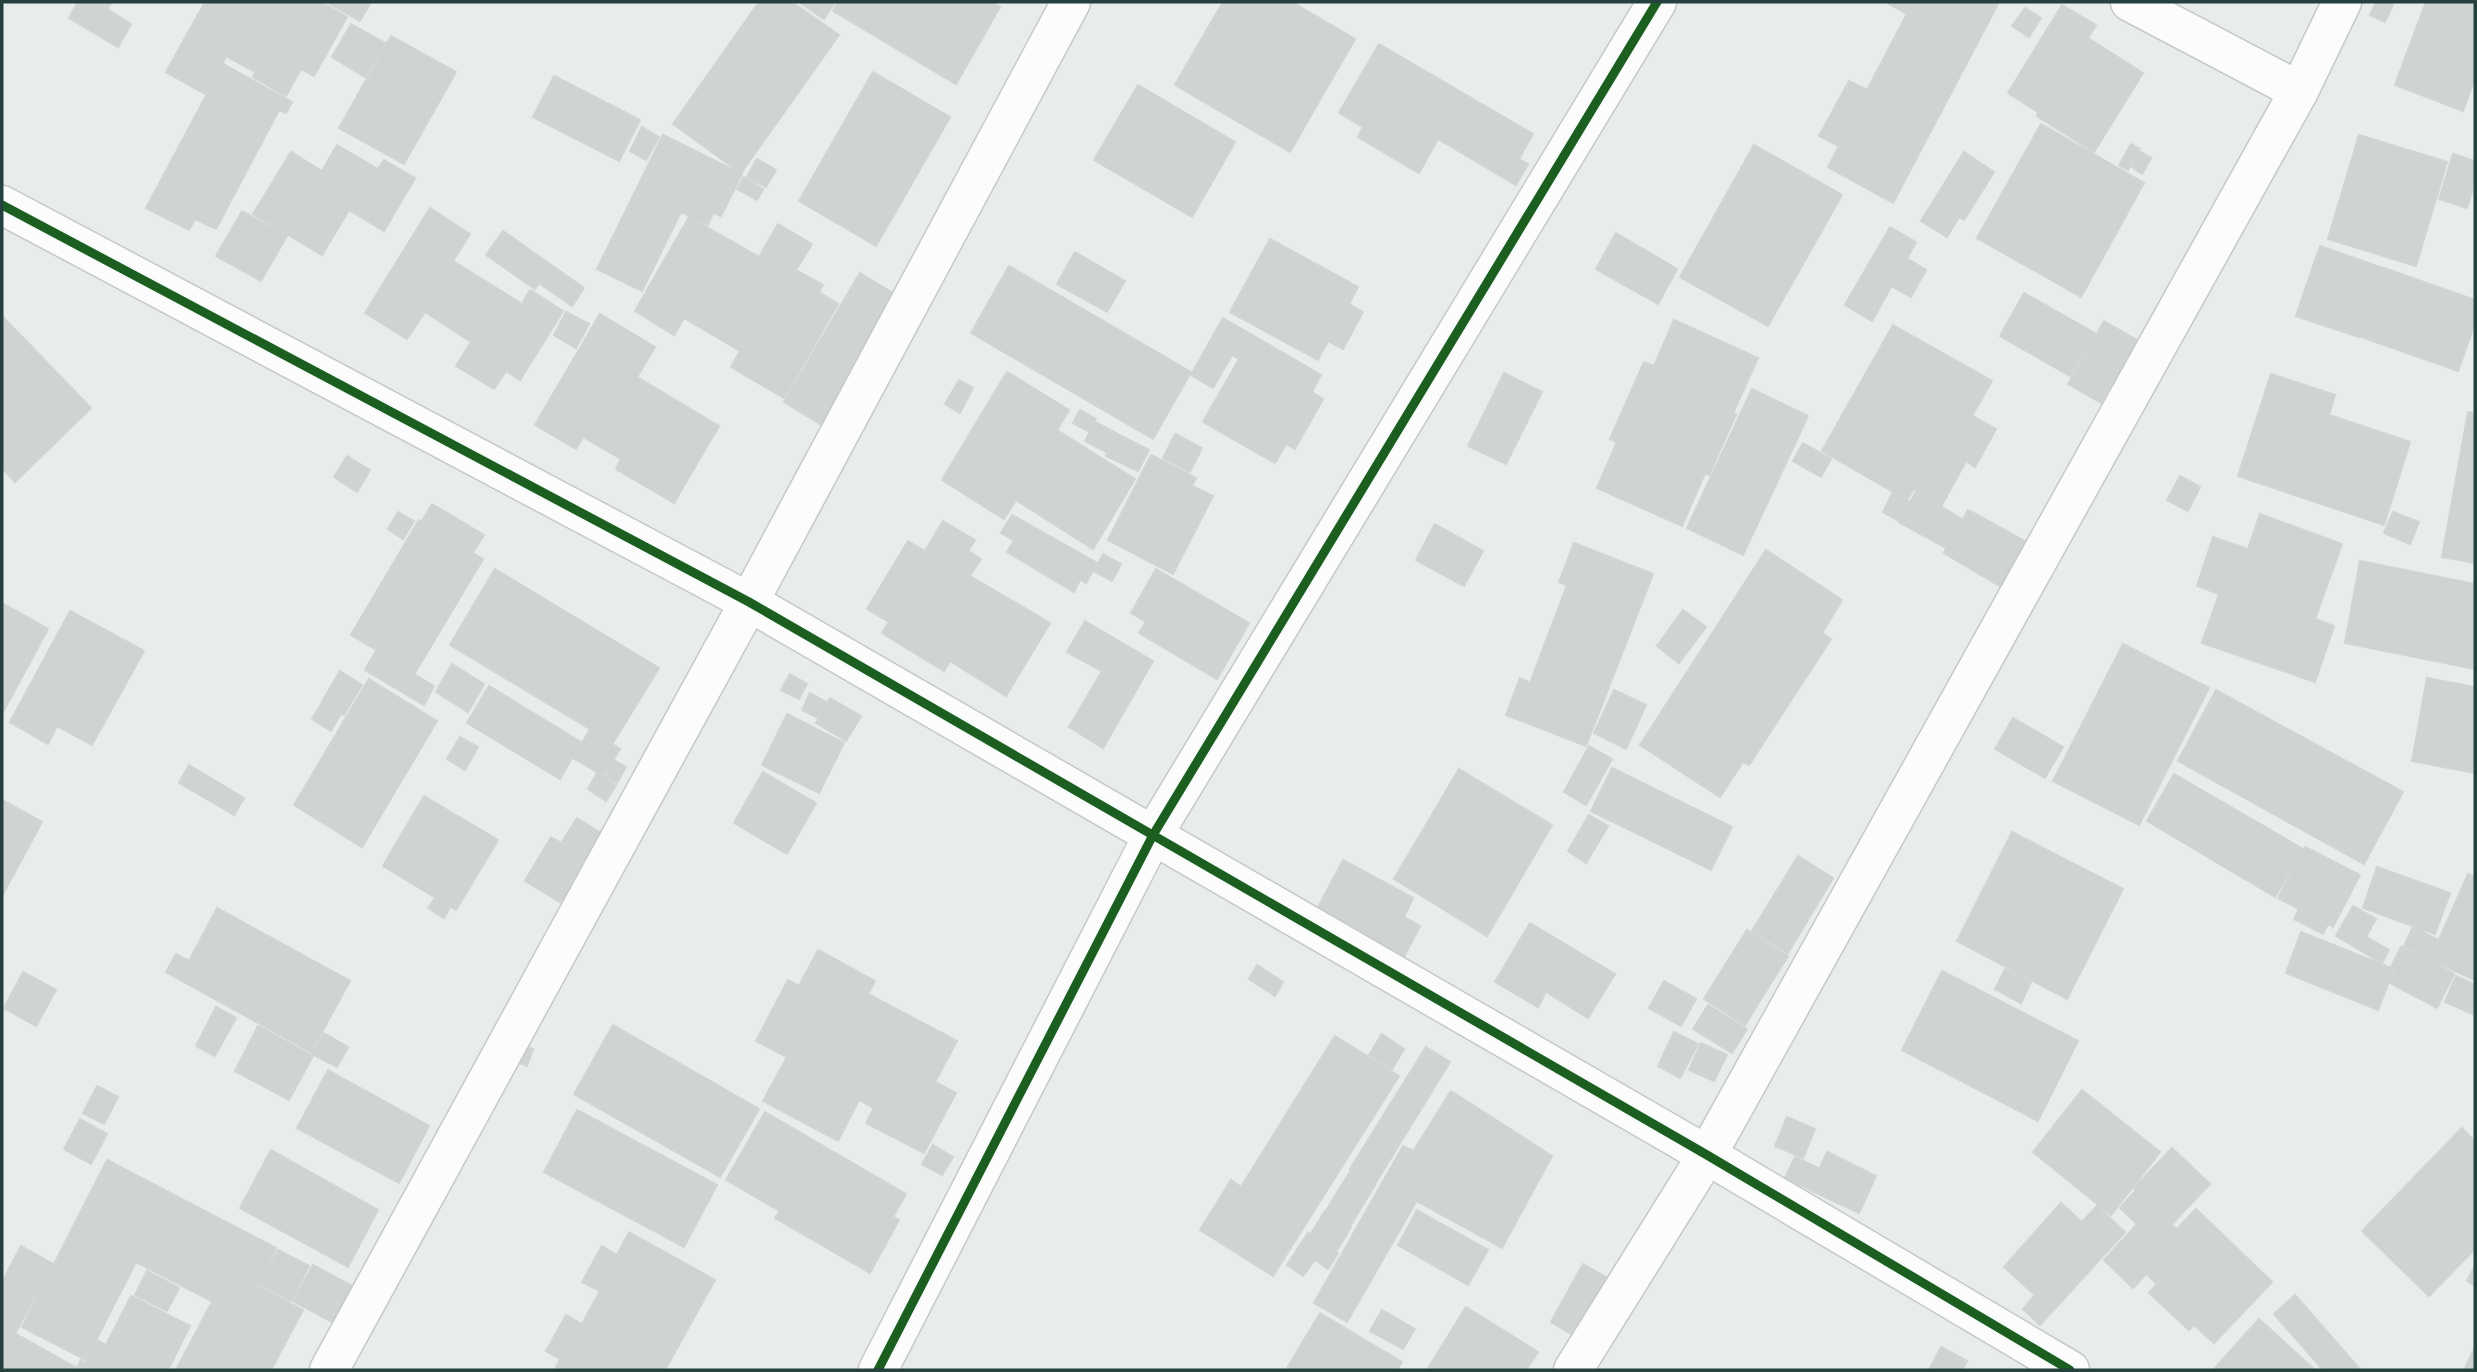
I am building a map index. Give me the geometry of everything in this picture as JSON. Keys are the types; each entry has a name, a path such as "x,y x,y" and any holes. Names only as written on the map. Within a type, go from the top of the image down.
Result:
{"street":[{"path":"329,1370 749,602 1071,2"},
{"path":"878,1370 1153,835 1657,2"},
{"path":"2130,2 2299,91"},
{"path":"1573,1370 1707,1155 2299,91 2342,2"},
{"path":"2,205 749,602 1707,1155 2070,1370"}],"building":[{"path":"78,2 112,2 107,9 131,24 118,47 69,18"},
{"path":"205,2 257,2 205,94 166,72"},
{"path":"259,2 321,2 347,17 314,76 301,69 286,96 253,77 255,72 228,57"},
{"path":"326,2 371,2 360,21"},
{"path":"759,2 792,2 839,35 741,173 673,124"},
{"path":"799,2 835,2 824,19"},
{"path":"838,2 990,2 1000,7 956,84 833,11"},
{"path":"1223,2 1292,2 1355,39 1290,152 1175,85"},
{"path":"1999,2 1893,203 1828,167 1839,146 1819,136 1849,81 1867,90 1907,14 1889,4"},
{"path":"2376,2 2394,2 2385,22 2370,15"},
{"path":"2426,2 2475,2 2475,78 2463,111 2395,85"},
{"path":"2062,5 2096,25 2088,38 2143,73 2094,152 2037,116 2038,112 2008,93"},
{"path":"2025,8 2041,18 2029,37 2012,26"},
{"path":"351,24 385,43 365,77 332,57"},
{"path":"391,36 456,72 404,164 339,128"},
{"path":"1379,44 1533,134 1519,159 1528,164 1516,185 1438,139 1419,173 1358,137 1363,127 1339,113"},
{"path":"223,64 292,102 286,113 279,110 216,229 195,219 189,230 146,208"},
{"path":"873,72 950,117 876,246 799,201"},
{"path":"554,76 640,120 619,161 533,117"},
{"path":"1138,85 1235,142 1192,217 1094,160"},
{"path":"2041,124 2144,183 2081,297 1977,238"},
{"path":"642,127 659,137 646,160 630,151"},
{"path":"663,135 742,174 721,216 713,213 708,225 681,212 642,291 597,269"},
{"path":"2359,135 2447,162 2416,266 2328,239"},
{"path":"2131,144 2140,149 2128,170 2119,165"},
{"path":"337,145 378,169 384,160 415,178 384,231 349,210 322,255 253,214 291,152 322,171"},
{"path":"1754,145 1842,195 1768,326 1680,277"},
{"path":"1964,152 1994,172 1964,220 1959,217 1947,237 1921,221"},
{"path":"2140,152 2151,158 2142,174 2132,167"},
{"path":"2453,154 2475,161 2475,182 2467,208 2439,199"},
{"path":"757,159 776,170 766,187 747,177"},
{"path":"744,177 763,189 757,200 737,189"},
{"path":"430,208 470,234 453,261 522,304 530,290 563,311 520,380 506,371 494,389 456,366 471,342 425,312 407,339 365,313"},
{"path":"242,211 287,236 261,281 216,256"},
{"path":"689,217 759,257 778,224 812,244 796,270 823,285 819,292 838,304 784,398 731,367 740,351 684,318 674,335 635,311"},
{"path":"1890,227 1916,242 1872,321 1845,305"},
{"path":"503,231 584,288 572,306 539,283 535,289 486,255"},
{"path":"1616,233 1677,269 1658,304 1596,269"},
{"path":"1270,239 1358,287 1349,304 1363,312 1343,349 1328,341 1318,360 1230,312"},
{"path":"2320,246 2383,268 2359,337 2296,316"},
{"path":"1075,252 1125,281 1107,312 1057,284"},
{"path":"1908,259 1926,270 1911,297 1893,287"},
{"path":"1009,266 1191,372 1153,439 971,333"},
{"path":"2384,268 2475,300 2475,323 2458,371 2361,337"},
{"path":"860,273 919,309 843,438 784,402"},
{"path":"2024,293 2095,333 2070,376 2000,336"},
{"path":"566,312 589,324 576,348 554,335"},
{"path":"600,314 655,347 637,377 719,426 674,503 616,469 621,459 583,437 576,449 535,425"},
{"path":"2,316 91,408 15,482 2,468"},
{"path":"1223,318 1321,375 1312,392 1323,399 1295,449 1286,444 1275,463 1203,422 1239,359 1232,355 1213,388 1191,375"},
{"path":"1674,320 1758,358 1709,475 1705,473 1682,526 1597,488 1617,442 1610,439 1644,362 1654,366"},
{"path":"2104,321 2137,340 2101,403 2068,384"},
{"path":"1893,325 1992,381 1972,416 1996,429 1975,467 1966,461 1942,505 1914,489 1907,500 1822,451"},
{"path":"1007,372 1069,410 1057,430 1135,479 1093,549 1016,500 1004,519 942,480"},
{"path":"1504,373 1542,392 1506,464 1468,446"},
{"path":"2271,374 2335,395 2329,415 2410,442 2384,525 2238,476"},
{"path":"959,380 973,388 960,413 945,404"},
{"path":"1752,389 1808,416 1743,555 1687,528"},
{"path":"1080,410 1096,419 1090,432 1073,423"},
{"path":"2468,412 2475,413 2475,563 2442,557"},
{"path":"1095,422 1116,433 1106,452 1085,441"},
{"path":"1117,434 1149,450 1138,471 1106,456"},
{"path":"1175,434 1202,448 1190,472 1163,458"},
{"path":"1803,443 1831,459 1821,477 1793,461"},
{"path":"1151,455 1196,478 1192,486 1213,496 1173,574 1108,540"},
{"path":"347,456 370,470 357,492 334,477"},
{"path":"2180,476 2200,487 2188,511 2167,500"},
{"path":"1893,492 1910,502 1899,521 1883,512"},
{"path":"1916,492 1962,519 1946,548 1899,522"},
{"path":"432,504 484,535 473,552 422,521"},
{"path":"1968,510 2028,543 2003,588 1944,553"},
{"path":"398,512 414,521 403,539 388,529"},
{"path":"2393,512 2419,522 2410,544 2384,533"},
{"path":"2260,514 2342,544 2315,619 2334,626 2315,682 2202,643 2219,594 2197,586 2213,537 2248,549"},
{"path":"1012,515 1097,563 1086,583 1001,533"},
{"path":"419,520 483,559 415,673 351,635"},
{"path":"943,521 975,540 968,551 981,559 970,576 1050,623 1006,696 950,661 944,671 882,633 889,622 867,609 908,541 925,551"},
{"path":"1435,524 1483,551 1464,586 1416,560"},
{"path":"1013,542 1080,580 1074,592 1007,552"},
{"path":"1574,543 1653,574 1586,746 1506,715 1520,678 1530,683 1567,585 1559,582"},
{"path":"1766,550 1842,600 1822,633 1831,639 1749,765 1743,762 1720,797 1640,745"},
{"path":"1103,554 1121,564 1112,581 1094,571"},
{"path":"2360,561 2475,584 2475,669 2345,643"},
{"path":"495,569 659,668 613,743 450,645"},
{"path":"1156,569 1249,623 1217,679 1139,633 1146,622 1131,613"},
{"path":"2,603 48,629 2,714"},
{"path":"1683,610 1706,627 1679,663 1657,646"},
{"path":"70,611 144,651 92,745 57,726 48,744 10,722"},
{"path":"1085,621 1153,661 1103,748 1069,727 1102,671 1067,652"},
{"path":"2123,644 2209,688 2139,825 2053,781"},
{"path":"376,651 434,686 424,705 365,670"},
{"path":"452,664 484,684 468,712 436,692"},
{"path":"340,671 362,685 344,715 322,702"},
{"path":"790,674 807,684 799,699 781,690"},
{"path":"2427,678 2475,687 2475,773 2412,761"},
{"path":"369,679 437,721 362,847 294,805"},
{"path":"489,686 581,742 560,779 467,723"},
{"path":"1614,690 1646,705 1626,749 1594,733"},
{"path":"2216,690 2403,792 2364,864 2178,761"},
{"path":"810,693 826,702 818,718 802,710"},
{"path":"830,698 861,716 846,741 816,723"},
{"path":"322,703 340,715 331,731 312,719"},
{"path":"787,714 844,743 819,793 762,765"},
{"path":"2013,718 2063,747 2045,778 1995,749"},
{"path":"590,730 620,749 604,776 573,758"},
{"path":"460,737 478,747 465,770 447,759"},
{"path":"1589,746 1612,759 1586,805 1564,792"},
{"path":"615,761 626,767 617,783 606,777"},
{"path":"189,765 244,798 234,815 179,783"},
{"path":"1612,768 1732,827 1711,870 1591,811"},
{"path":"1459,769 1552,825 1487,936 1394,879"},
{"path":"763,772 816,803 787,854 734,823"},
{"path":"597,773 616,785 606,801 588,789"},
{"path":"2174,774 2303,849 2275,897 2147,821"},
{"path":"424,796 498,840 456,910 383,866"},
{"path":"2,800 42,822 2,896"},
{"path":"1589,815 1608,826 1586,863 1568,851"},
{"path":"577,818 609,838 595,863 562,842"},
{"path":"2012,832 2123,889 2067,999 1957,941"},
{"path":"551,837 595,863 568,907 525,881"},
{"path":"2305,847 2360,875 2333,927 2278,898"},
{"path":"1798,856 1833,878 1788,953 1752,931"},
{"path":"1343,860 1413,898 1404,917 1420,926 1404,957 1317,909"},
{"path":"2377,867 2450,893 2435,934 2363,908"},
{"path":"2468,874 2475,877 2475,980 2430,960"},
{"path":"435,898 450,907 444,918 428,908"},
{"path":"2353,906 2376,919 2366,937 2389,950 2382,963 2336,936"},
{"path":"217,908 350,981 311,1052 166,972 176,954 189,961"},
{"path":"2299,909 2328,924 2323,934 2294,919"},
{"path":"1530,923 1615,974 1588,1018 1546,992 1538,1007 1495,982"},
{"path":"2413,927 2440,941 2430,960 2404,946"},
{"path":"1747,930 1788,956 1745,1025 1704,999"},
{"path":"2301,932 2394,969 2378,1010 2286,973"},
{"path":"2401,947 2454,974 2437,1008 2390,983 2396,970 2391,967"},
{"path":"818,950 875,981 868,994 957,1041 935,1082 956,1093 924,1153 866,1123 874,1108 859,1100 838,1141 763,1101 787,1057 756,1041 788,980 799,986"},
{"path":"1257,965 1283,982 1275,996 1249,979"},
{"path":"2005,969 2031,982 2021,1003 1995,989"},
{"path":"1942,971 2078,1041 2038,1121 1902,1050"},
{"path":"23,972 56,990 36,1026 4,1008"},
{"path":"2456,976 2475,985 2475,1015 2445,1002"},
{"path":"1664,981 1696,999 1681,1026 1649,1008"},
{"path":"1708,1005 1747,1029 1732,1053 1693,1029"},
{"path":"216,1007 236,1018 215,1056 196,1046"},
{"path":"613,1025 759,1109 720,1177 574,1094"},
{"path":"258,1026 313,1056 289,1100 235,1071"},
{"path":"1674,1032 1698,1044 1680,1078 1658,1066"},
{"path":"324,1033 348,1047 337,1067 312,1054"},
{"path":"1382,1034 1404,1049 1392,1069 1369,1055"},
{"path":"1335,1036 1399,1076 1273,1276 1200,1230 1231,1180 1241,1187"},
{"path":"503,1037 533,1049 527,1066 495,1053"},
{"path":"1701,1043 1727,1055 1714,1081 1689,1070"},
{"path":"1426,1047 1450,1062 1375,1184 1350,1169"},
{"path":"328,1070 429,1126 399,1183 297,1128"},
{"path":"97,1086 118,1097 104,1124 83,1113"},
{"path":"2082,1090 2160,1152 2111,1215 2033,1152"},
{"path":"1451,1091 1552,1156 1502,1248 1391,1187"},
{"path":"577,1110 717,1185 684,1247 544,1172"},
{"path":"765,1112 906,1194 893,1217 899,1220 870,1273 775,1218 780,1211 726,1180"},
{"path":"1787,1117 1815,1129 1803,1158 1775,1146"},
{"path":"80,1119 107,1134 91,1164 64,1149"},
{"path":"2462,1128 2475,1142 2475,1249 2429,1296 2362,1231"},
{"path":"933,1145 953,1157 942,1175 922,1164"},
{"path":"1403,1146 1413,1151 1390,1188 1416,1202 1347,1322 1314,1303"},
{"path":"2172,1148 2210,1184 2172,1224 2134,1188"},
{"path":"271,1150 378,1210 348,1267 240,1208"},
{"path":"1827,1152 1876,1176 1859,1213 1810,1190"},
{"path":"1795,1157 1818,1168 1809,1189 1785,1178"},
{"path":"107,1160 276,1248 256,1288 234,1276 219,1305 136,1262 86,1360 22,1327"},
{"path":"1351,1170 1375,1185 1350,1226 1326,1211"},
{"path":"2136,1190 2154,1206 2137,1224 2120,1208"},
{"path":"2061,1203 2082,1222 2097,1206 2125,1232 2040,1325 2023,1309 2035,1295 2004,1267"},
{"path":"2153,1207 2175,1228 2145,1260 2153,1267 2133,1288 2104,1260"},
{"path":"2196,1209 2272,1282 2214,1343 2194,1325 2189,1330 2149,1293 2157,1284 2147,1275 2154,1268 2147,1260"},
{"path":"1417,1210 1488,1250 1468,1285 1398,1245"},
{"path":"1325,1211 1351,1227 1337,1250 1311,1234"},
{"path":"629,1232 715,1280 665,1370 555,1370 560,1359 546,1351 566,1315 582,1324 600,1291 582,1282 602,1246 617,1255"},
{"path":"1308,1233 1338,1253 1328,1269 1315,1260 1303,1276 1287,1265"},
{"path":"21,1246 53,1264 16,1332 2,1324 2,1282"},
{"path":"278,1250 309,1266 291,1301 259,1284"},
{"path":"1583,1264 1611,1280 1578,1338 1551,1322"},
{"path":"313,1265 365,1293 345,1329 293,1301"},
{"path":"2475,1265 2475,1286 2467,1281"},
{"path":"147,1271 179,1288 167,1311 135,1295"},
{"path":"234,1278 256,1289 258,1286 303,1310 271,1370 176,1370 212,1302 219,1306"},
{"path":"2295,1295 2359,1368 2357,1370 2323,1370 2274,1314"},
{"path":"131,1296 190,1326 168,1370 76,1370 81,1360 86,1363 98,1341 106,1345"},
{"path":"1466,1307 1538,1352 1526,1370 1427,1370"},
{"path":"1382,1310 1415,1329 1403,1349 1370,1331"},
{"path":"1320,1313 1402,1362 1397,1370 1286,1370"},
{"path":"2259,1319 2315,1370 2213,1370"},
{"path":"2,1326 75,1367 73,1370 2,1370"},
{"path":"1941,1347 1967,1361 1962,1370 1929,1370"},
{"path":"2475,1347 2475,1370 2470,1370 2465,1368"}],"cycle path":[{"path":"878,1370 1153,835 1657,2"},
{"path":"2,205 749,602 1707,1155 2070,1370"}]}
